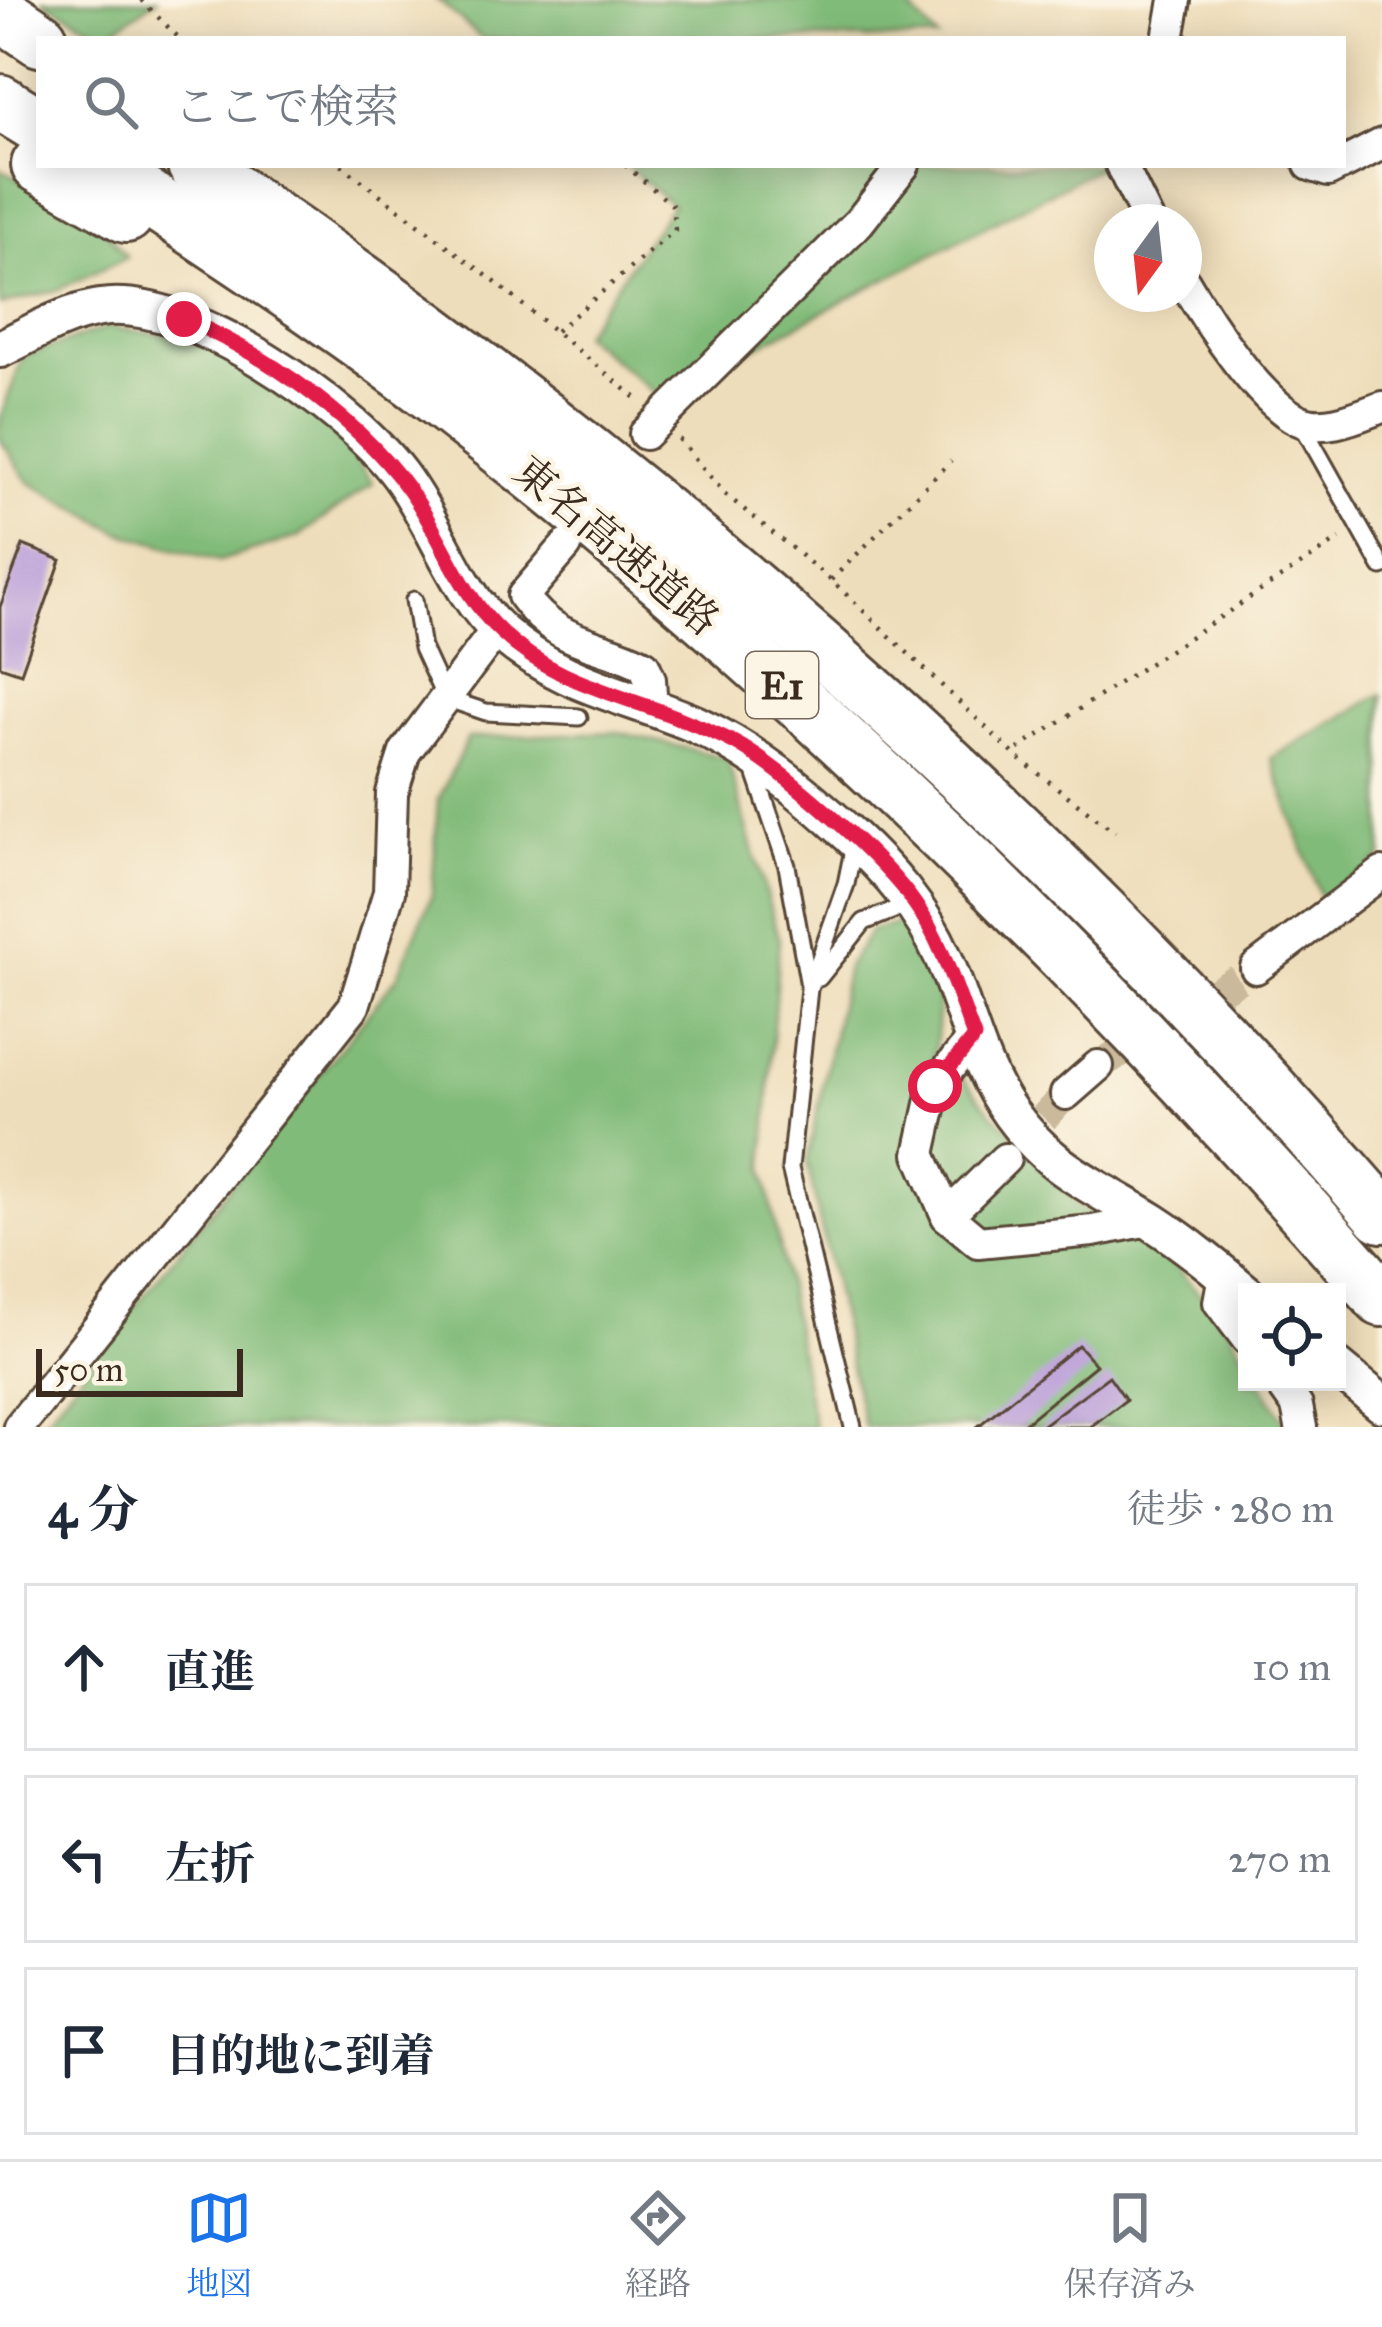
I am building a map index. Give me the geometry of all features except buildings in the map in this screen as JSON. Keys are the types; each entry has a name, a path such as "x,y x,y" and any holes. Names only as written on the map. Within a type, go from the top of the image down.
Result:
{"highway":[{"path":"0,12 36,36"},
{"path":"0,39 36,62"},
{"path":"0,102 36,124"},
{"path":"0,142 36,163"},
{"path":"44,168 448,406"},
{"name":"東名高速道路","path":"104,168 448,406 648,567 927,820 1274,1175 1382,1299"},
{"name":"東名高速道路","path":"200,168 395,305 636,490 826,652 999,812 1200,1016 1382,1215"},
{"path":"210,168 261,209"}],"street":[{"path":"1168,36 1174,0"},
{"path":"1346,162 1382,144"},
{"path":"653,426 859,222 902,168"},
{"path":"1122,168 1140,204"},
{"path":"0,349 47,324 101,307 142,307 219,335 325,405 398,473 458,575 497,629 526,654 566,678 652,708 747,750 855,840 914,902 944,958 1007,1108 1048,1157 1091,1189 1149,1220 1236,1284 1219,1303 1238,1327"},
{"path":"1202,308 1251,380 1300,421 1342,422 1382,407"},
{"path":"566,546 523,596 543,622 566,637 644,665 652,708"},
{"path":"19,1427 354,1006 389,892 392,793 405,752 497,629"},
{"path":"1256,968 1382,873"},
{"path":"974,1037 935,1086 920,1154 947,1216 978,1242 1093,1231 1149,1220"},
{"path":"1066,1094 1097,1066"},
{"path":"947,1216 1005,1159"},
{"path":"1346,1374 1382,1404"},
{"path":"1287,1391 1298,1406 1301,1427"}],"lane":[{"path":"1300,421 1382,567"},
{"path":"414,600 422,648 445,698 486,712 579,717"},
{"path":"747,750 787,866 809,989"},
{"path":"853,1427 790,1168 809,989 846,884 855,840"},
{"path":"809,989 864,922 914,902"}],"path":[{"path":"141,0 177,36"},
{"path":"345,168 556,332 725,494 831,580 1017,757 1114,832"},
{"path":"556,332 675,230 672,205 629,168"},
{"path":"831,580 951,461"},
{"path":"1018,749 1360,525"}],"green space":[{"path":"42,0 156,0 106,35"},
{"path":"438,0 902,0 935,36 479,36"},
{"path":"629,168 1097,168 660,397 582,334 672,205"},
{"path":"0,169 100,224 127,257 57,290 0,305"},
{"path":"108,327 194,339 319,413 373,483 298,537 219,561 122,533 29,482 0,439 0,418 23,357"},
{"path":"1382,694 1382,856 1325,911 1271,758"},
{"path":"618,732 727,758 779,940 764,1167 814,1427 39,1427 397,977 432,895 438,800 468,738"},
{"path":"909,921 940,991 935,1050 916,1121 945,1211 979,1237 960,1212 1025,1146 1078,1205 1101,1221 1148,1236 1223,1320 1238,1344 1238,1391 1266,1391 1288,1427 864,1427 807,1162 847,967 871,930"},
{"path":"957,1071 1016,1135 954,1206 936,1178 935,1097"}],"tunnel":[{"path":"1098,1066 1256,968"},
{"path":"1013,1151 1066,1094"}],"route":[{"path":"184,319 255,358 364,436 398,473 470,593 497,629 526,654 582,686 676,717 747,750 855,840 914,902 944,958 974,1037 935,1086"}]}
